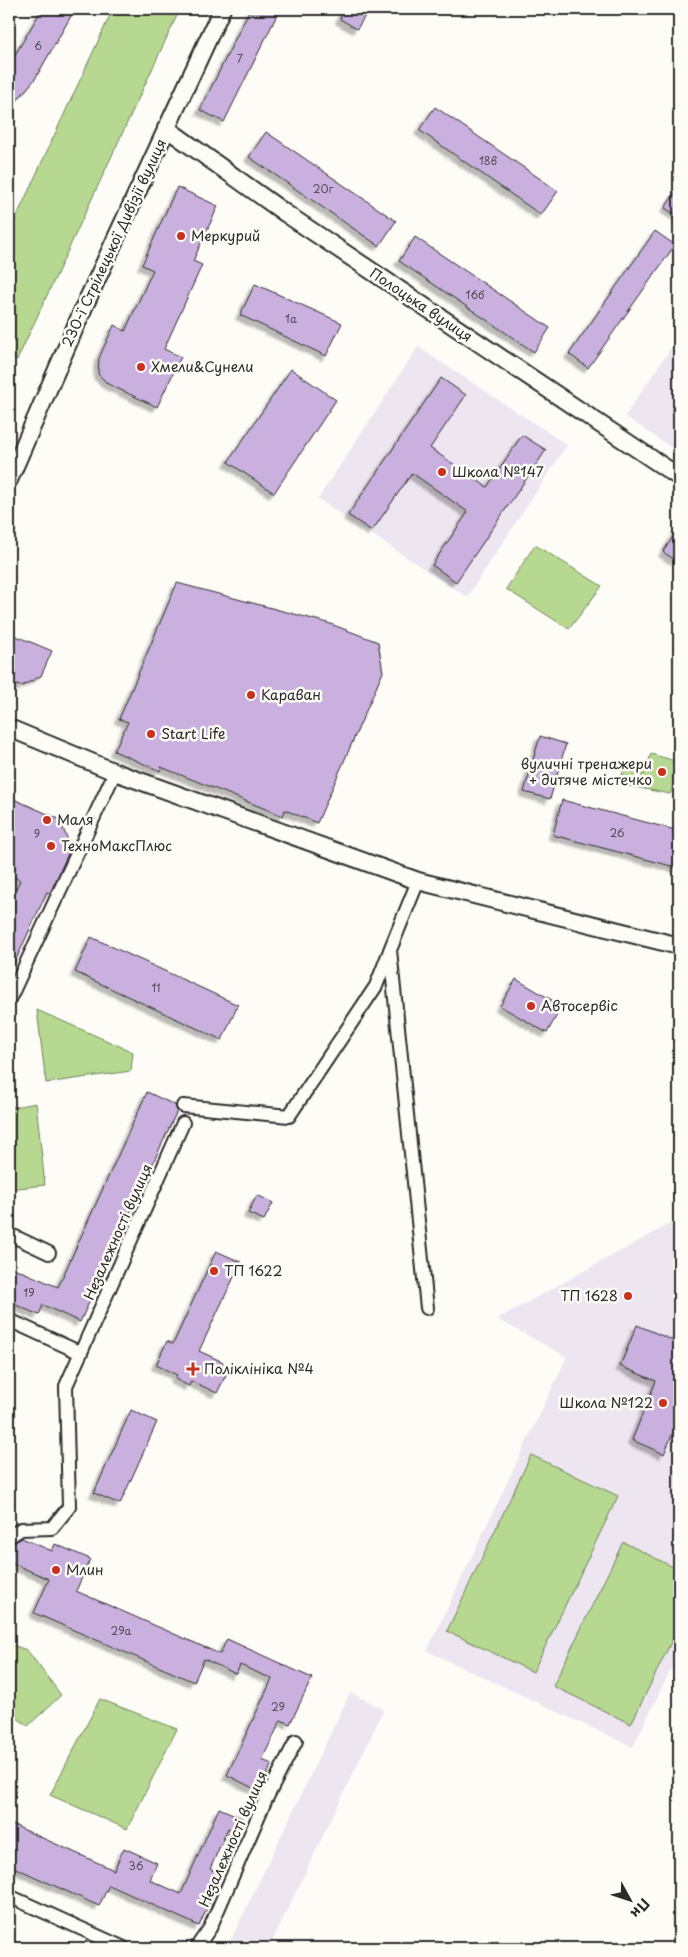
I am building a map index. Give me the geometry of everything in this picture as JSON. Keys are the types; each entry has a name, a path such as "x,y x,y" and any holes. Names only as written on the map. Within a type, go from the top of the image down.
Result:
{"street":[{"name":"230-ї Стрілецької Дивізії вулиця","path":"9,480 84,307 222,9"},
{"name":"Полоцька вулиця","path":"166,128 293,218 679,477"},
{"path":"9,728 115,772 418,881 679,946"},
{"path":"9,1000 115,772"},
{"path":"183,1106 290,1116 376,986 418,881"},
{"path":"390,950 427,1308"},
{"name":"Незалежності вулиця","path":"9,1536 21,1529 52,1528 69,1507 66,1386 183,1123"},
{"path":"9,1234 49,1253"},
{"path":"9,1320 81,1353"},
{"name":"Незалежності вулиця","path":"196,1948 210,1928 265,1801 296,1741"},
{"path":"9,1896 124,1948"}],"shaded area":[{"path":"679,336 679,453 625,416"},
{"name":"Школа №147","path":"418,347 567,445 467,597 318,499"},
{"path":"679,1219 679,1652 633,1747 427,1651 567,1357 497,1319"},
{"path":"350,1693 384,1709 269,1948 227,1948"}],"green space":[{"path":"113,9 180,9 17,360 9,356 9,233"},
{"path":"535,545 602,586 569,629 506,589"},
{"name":"вуличні тренажери + дитяче містечко","path":"651,754 679,762 679,781 676,780 670,794 619,784 624,769 644,775"},
{"path":"37,1010 133,1052 131,1071 46,1083"},
{"path":"36,1103 45,1185 9,1189 9,1108"},
{"path":"531,1455 618,1496 533,1672 447,1631"},
{"path":"623,1542 679,1570 679,1626 631,1724 553,1686"},
{"path":"9,1644 27,1650 61,1695 28,1726 9,1712"},
{"path":"100,1699 177,1729 127,1829 50,1795"}],"building":[{"path":"42,9 75,9 35,79 9,110 9,65"},
{"path":"250,9 280,9 224,122 200,110"},
{"path":"344,9 369,9 357,29 340,19"},
{"path":"435,107 558,191 541,215 419,130"},
{"path":"266,132 396,221 379,246 249,157"},
{"path":"177,187 218,206 193,261 202,265 164,349 181,357 157,407 108,384 98,374 99,358 114,325 125,331 153,270 142,265"},
{"path":"679,187 679,217 665,208"},
{"path":"655,231 675,245 588,368 569,354"},
{"path":"415,237 550,328 534,352 399,261"},
{"path":"255,284 342,323 326,356 240,315"},
{"path":"291,369 336,400 274,493 228,462"},
{"path":"441,378 466,395 430,448 487,487 522,435 546,450 456,582 432,565 468,512 412,473 372,531 348,515"},
{"path":"679,527 679,553 675,560 663,552"},
{"name":"Караван","path":"177,583 328,623 378,642 383,672 317,823 285,810 283,816 161,767 160,771 114,751 128,722 119,719"},
{"path":"9,633 52,651 41,676 22,686 9,684"},
{"path":"540,736 566,744 550,799 524,792"},
{"path":"9,797 59,819 71,847 50,893 47,892 9,975 9,904 20,880 9,875"},
{"path":"562,800 679,831 679,868 553,835"},
{"path":"91,937 238,1005 222,1040 75,972"},
{"name":"Автосервіс","path":"516,979 562,1006 547,1033 500,1006"},
{"path":"147,1092 175,1105 177,1111 80,1322 43,1305 39,1315 9,1302 9,1266 58,1287"},
{"path":"257,1195 273,1203 264,1220 248,1213"},
{"path":"216,1251 241,1262 199,1351 223,1362 221,1366 229,1369 217,1393 191,1381 189,1386 175,1379 177,1375 156,1365 167,1341 173,1344"},
{"name":"Школа №122","path":"637,1325 679,1343 679,1418 664,1454 632,1440 656,1381 620,1366"},
{"path":"131,1410 157,1422 120,1504 94,1493"},
{"path":"22,1538 52,1551 55,1544 90,1559 76,1591 220,1654 227,1639 312,1678 290,1724 281,1720 262,1760 272,1764 259,1791 227,1775 272,1679 240,1665 236,1674 204,1659 194,1682 34,1613 49,1579 9,1562 9,1545"},
{"path":"219,1808 242,1818 236,1832 228,1828 210,1869 222,1875 199,1926 109,1885 99,1906 9,1865 9,1823 114,1870 124,1848 157,1863 150,1880 181,1894"}],"place":[{"name":"Меркурий","path":"181,236"},
{"name":"Хмели&Сунели","path":"141,367"},
{"name":"Школа №147","path":"442,472"},
{"name":"Караван","path":"251,695"},
{"name":"Start Life","path":"151,734"},
{"name":"вуличні тренажери + дитяче містечко","path":"662,772"},
{"name":"Маля","path":"47,820"},
{"name":"ТехноМаксПлюс","path":"51,846"},
{"name":"Автосервіс","path":"531,1006"},
{"name":"ТП 1622","path":"214,1271"},
{"name":"ТП 1628","path":"628,1296"},
{"name":"Поліклініка №4","path":"193,1369"},
{"name":"Школа №122","path":"663,1403"},
{"name":"Млин","path":"56,1570"}]}
